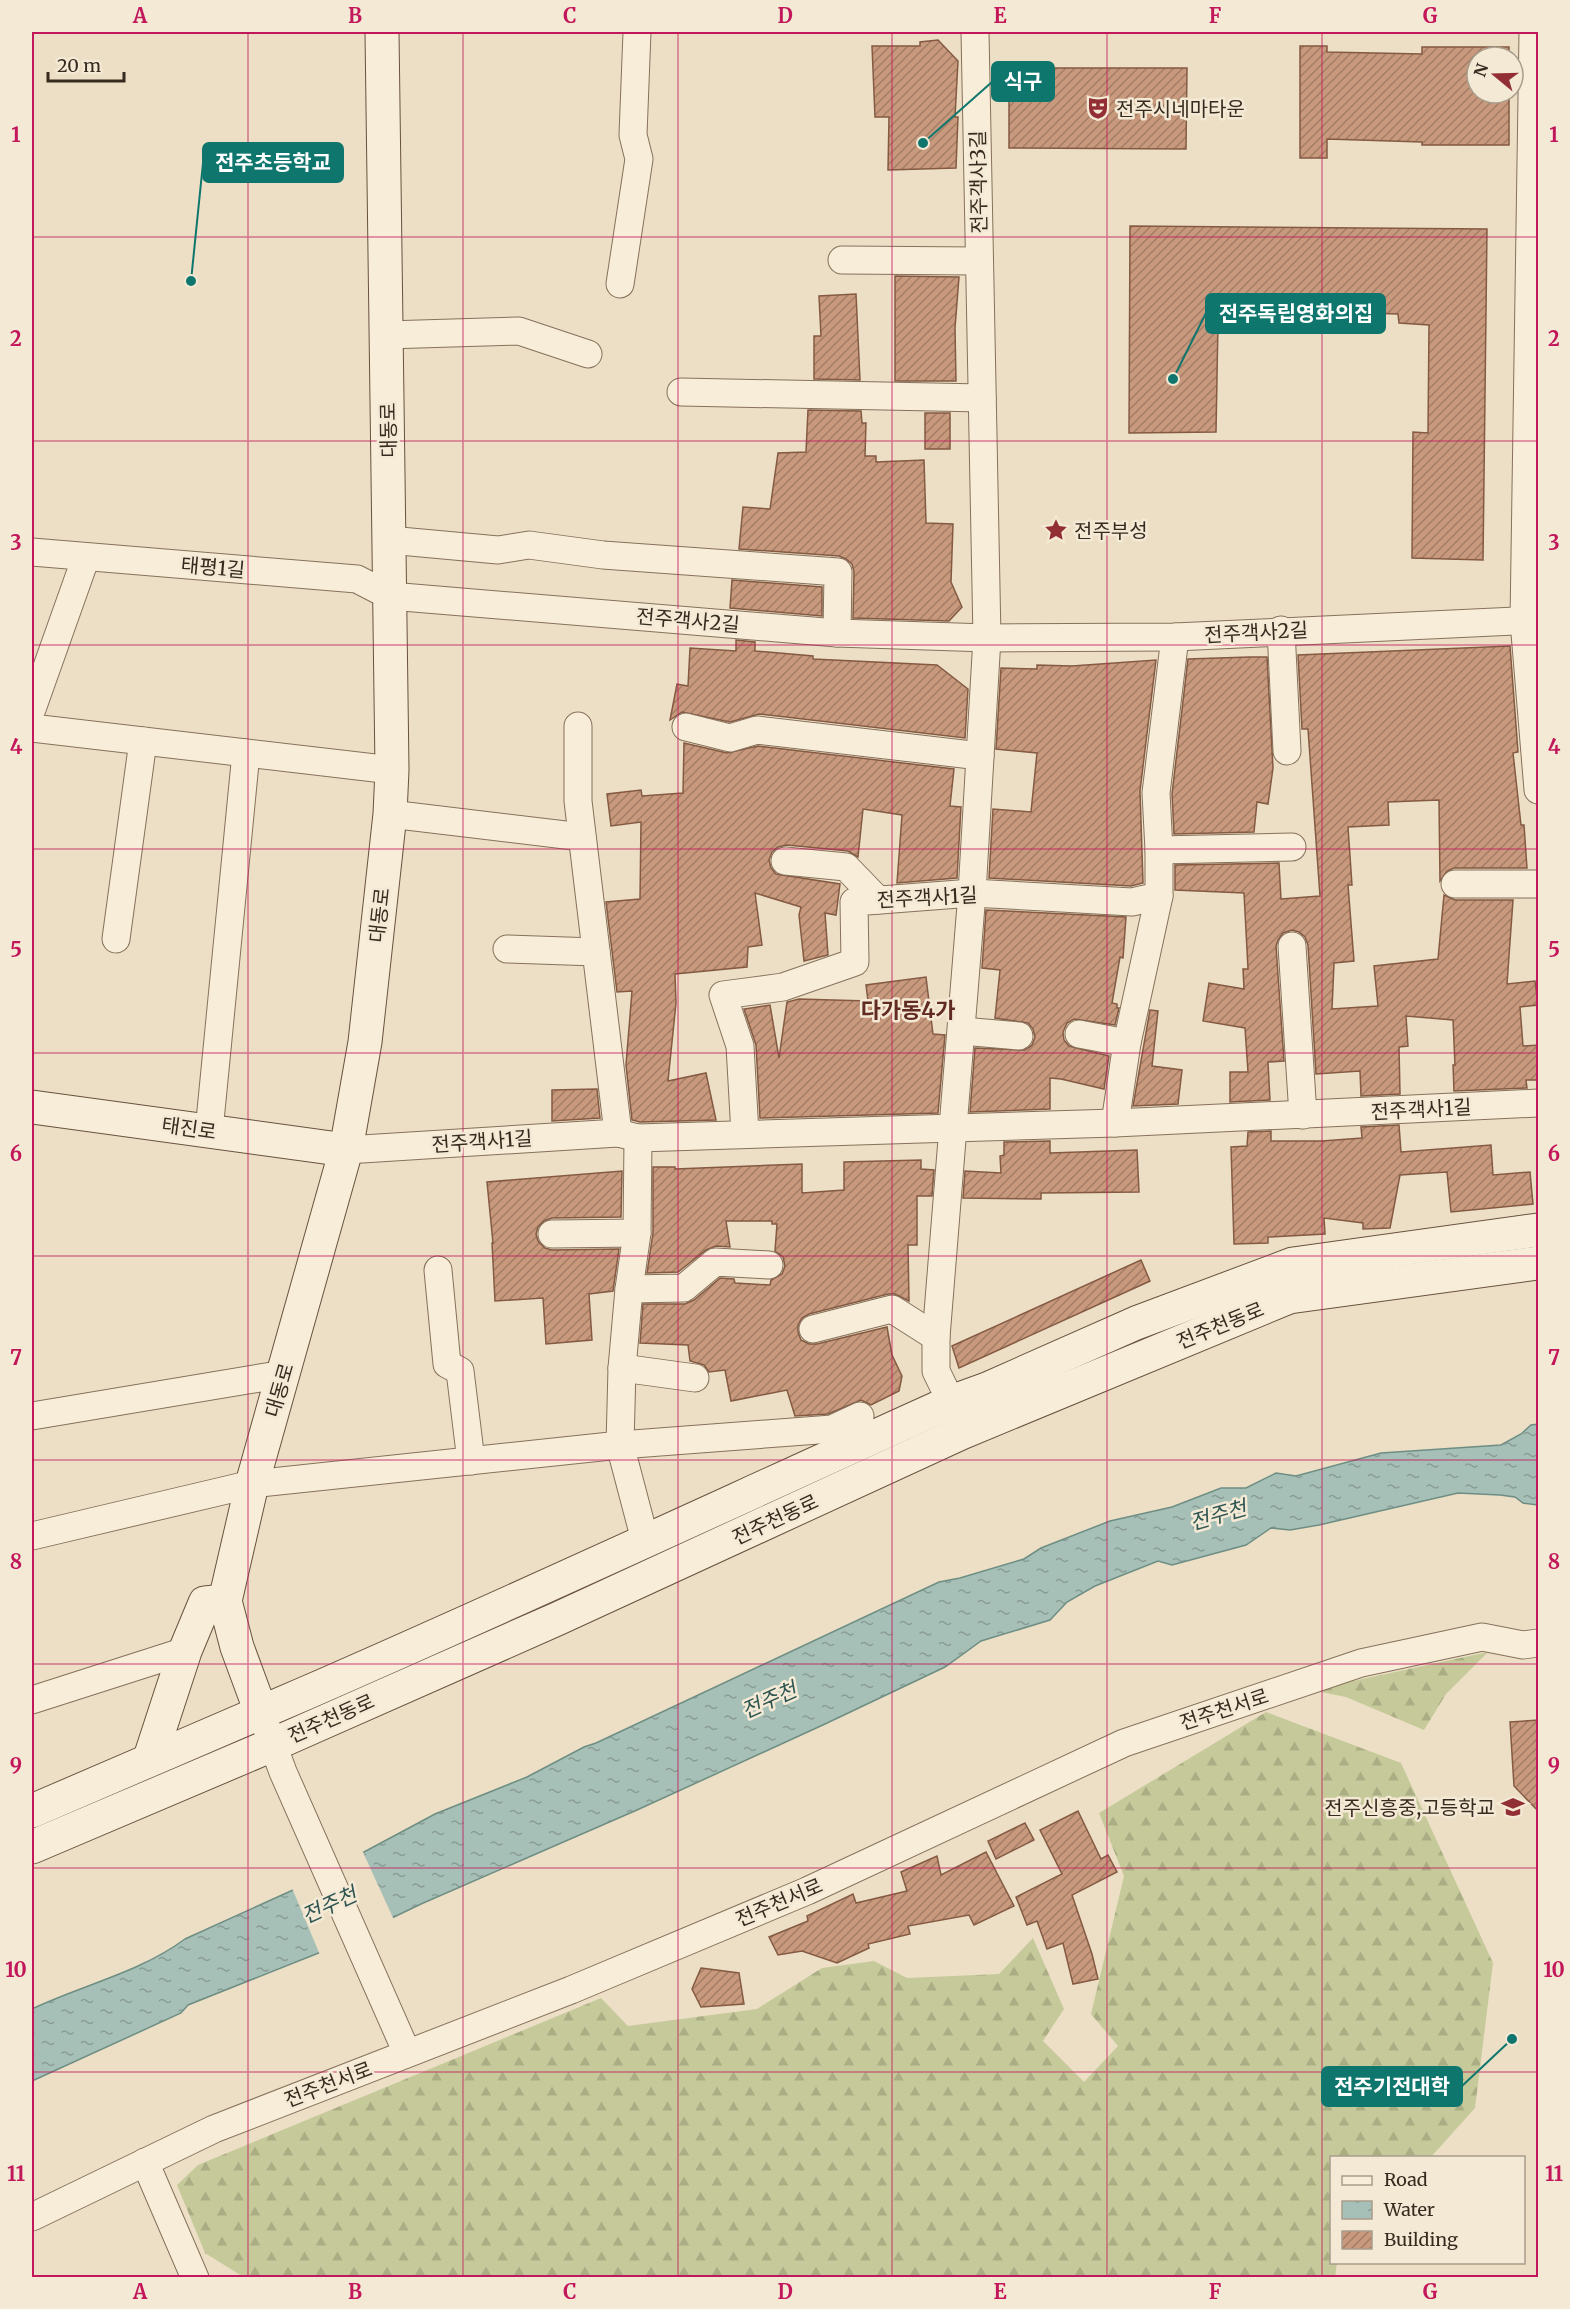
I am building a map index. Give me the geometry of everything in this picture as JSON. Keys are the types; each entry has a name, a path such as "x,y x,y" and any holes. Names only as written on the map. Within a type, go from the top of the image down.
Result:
{"street":[{"name":"대동로","path":"382,32 392,770 390,814 364,1042 346,1150 252,1484 225,1601 237,1647 277,1758 407,2053"},
{"path":"620,284 639,159 633,135 637,32"},
{"name":"전주객사3길","path":"975,32 982,398"},
{"path":"1533,32 1532,620 1539,790"},
{"name":"전주객사3길","path":"842,260 979,261"},
{"path":"386,335 519,331 588,354"},
{"path":"681,392 982,398 987,638 962,1031 936,1337 936,1371 951,1402"},
{"path":"389,540 498,550 529,545 603,555 838,572 837,633"},
{"name":"태평1길","path":"32,552 357,579 390,596"},
{"path":"32,709 86,557"},
{"name":"전주객사2길","path":"390,596 837,633 987,638 1175,637 1281,630 1532,620"},
{"path":"1281,630 1287,751"},
{"path":"1115,1123 1127,1043 1159,896 1160,850 1156,793 1175,637"},
{"path":"578,726 578,801 582,837 596,952 628,1136 637,1233 622,1368 620,1445 645,1540"},
{"path":"686,727 730,738 757,730 980,756"},
{"path":"32,728 392,770"},
{"path":"116,939 143,741"},
{"path":"209,1131 246,753"},
{"path":"390,814 582,837"},
{"path":"1160,850 1292,847"},
{"path":"785,861 846,867 878,900"},
{"path":"1455,884 1539,884"},
{"name":"전주객사1길","path":"745,1134 740,1046 723,994 783,987 855,962 854,902 972,893 1132,902 1159,896"},
{"path":"1292,946 1303,1114"},
{"path":"507,949 596,952"},
{"path":"962,1031 1019,1036"},
{"path":"1079,1034 1127,1043"},
{"name":"전주객사1길","path":"346,1150 628,1136 1115,1123 1539,1103"},
{"name":"태진로","path":"32,1107 346,1150"},
{"name":"전주천동로","path":"32,1811 150,1758 261,1713 951,1402 987,1389 1136,1323 1293,1264 1539,1230"},
{"path":"552,1234 637,1233"},
{"path":"629,1289 684,1288 715,1262 769,1265"},
{"name":"전주천동로","path":"32,1847 277,1758 633,1585 952,1437 1289,1297 1539,1263"},
{"path":"438,1270 447,1364 460,1371 471,1461"},
{"path":"813,1329 892,1309 936,1337"},
{"path":"622,1368 695,1378"},
{"path":"32,1416 284,1374"},
{"path":"32,1536 252,1484 620,1445 832,1429 860,1416"},
{"path":"150,1758 185,1651 205,1603 225,1601"},
{"name":"전주천서로","path":"32,2217 214,2129 571,1990 807,1891 1124,1743 1361,1663 1482,1637 1523,1645 1539,1643"},
{"path":"32,1700 185,1651"},
{"path":"145,2162 195,2277"}],"green space":[{"path":"1488,1652 1446,1694 1424,1730 1346,1697 1311,1690"},
{"path":"1266,1712 1401,1763 1493,1963 1475,2108 1432,2156 1330,2156 1330,2264 1337,2264 1335,2277 245,2278 205,2253 177,2185 198,2165 601,1998 628,2026 757,2009 822,1968 874,1961 907,1978 999,1974 1033,1938 1064,2009 1043,2041 1084,2082 1118,2046 1091,2014 1124,1876 1099,1813"}],"water":[{"name":"전주천","path":"1538,1424 1538,1505 1523,1503 1515,1497 1458,1493 1319,1525 1290,1530 1271,1528 1246,1545 1172,1565 1158,1561 1095,1586 1067,1602 1050,1620 981,1641 945,1667 825,1724 637,1810 421,1904 321,1952 188,2005 181,2013 32,2081 32,2009 130,1970 185,1939 293,1890 435,1814 527,1777 584,1747 939,1582 1024,1559 1041,1548 1110,1521 1172,1507 1221,1488 1246,1488 1276,1473 1296,1476 1381,1453 1501,1445 1521,1434 1531,1425"}],"pier":[{"path":"362,1850 394,1920 320,1955 292,1888"}],"building":[{"path":"938,40 958,61 955,117 958,117 956,168 888,170 889,117 875,117 872,46 920,46 920,42"},
{"path":"1300,46 1327,46 1327,52 1422,54 1422,47 1465,47 1465,105 1509,105 1509,145 1422,145 1422,142 1327,139 1327,158 1300,158"},
{"name":"전주시네마타운","path":"1009,68 1187,68 1186,149 1009,148"},
{"path":"1130,226 1487,229 1483,560 1412,558 1413,432 1428,433 1429,325 1399,323 1398,314 1338,312 1338,322 1218,323 1216,432 1129,433"},
{"path":"895,276 959,277 955,328 956,381 895,381"},
{"path":"856,294 860,380 814,379 814,336 821,336 819,296"},
{"path":"808,410 861,411 862,423 866,423 865,456 876,456 876,462 924,460 926,523 953,524 951,582 962,607 949,621 853,618 854,572 852,564 846,559 839,556 739,549 743,507 770,509 778,453 806,452"},
{"path":"925,413 950,413 950,449 925,449"},
{"path":"732,580 822,587 822,616 730,608"},
{"path":"736,640 755,642 755,651 813,656 813,659 937,665 968,689 965,738 759,714 730,722 682,712 670,720 677,684 688,686 690,648 736,651"},
{"path":"1510,646 1518,752 1513,753 1521,825 1524,825 1527,868 1454,868 1447,871 1440,881 1439,800 1388,802 1389,825 1348,827 1352,885 1348,885 1354,961 1334,963 1332,1009 1378,1006 1374,966 1438,959 1444,895 1455,900 1513,900 1507,984 1535,981 1538,1005 1520,1007 1523,1046 1539,1045 1539,1080 1526,1080 1527,1088 1454,1091 1453,1020 1406,1016 1408,1046 1399,1047 1400,1094 1361,1096 1360,1071 1316,1074 1308,945 1305,937 1292,930 1283,933 1276,946 1284,1061 1268,1062 1270,1100 1230,1102 1230,1072 1248,1072 1245,1028 1203,1021 1209,983 1244,989 1243,969 1248,969 1244,893 1175,890 1175,865 1279,863 1281,899 1320,896 1308,729 1302,729 1298,655"},
{"path":"1267,657 1273,768 1268,804 1257,802 1254,832 1174,834 1172,794 1188,659"},
{"path":"1156,660 1140,791 1143,883 1131,886 989,878 993,809 1031,812 1037,753 996,749 1001,668 1037,669 1037,665 1072,666"},
{"path":"684,743 727,753 758,746 954,769 950,806 961,807 957,878 897,883 902,815 863,809 858,857 848,851 787,845 778,847 772,852 769,860 776,874 840,884 836,915 825,913 828,955 804,961 799,915 801,907 755,893 762,945 748,947 747,967 675,974 676,1003 668,1081 706,1073 716,1120 640,1122 632,1120 626,1065 632,991 617,992 606,902 640,899 641,822 611,826 607,794 641,790 642,796 683,793"},
{"path":"986,910 1126,917 1123,958 1120,957 1112,1003 1117,1004 1119,1008 1115,1025 1074,1019 1067,1023 1063,1032 1064,1040 1069,1046 1109,1056 1104,1089 1050,1078 1050,1109 970,1112 975,1048 1025,1050 1032,1045 1035,1037 1028,1023 995,1018 1000,970 982,968"},
{"path":"926,977 933,1034 945,1035 938,1113 760,1118 756,1045 744,1009 770,1005 779,1058 787,1002 799,999 868,1001 866,985"},
{"path":"1150,1010 1158,1011 1152,1066 1182,1070 1178,1104 1133,1106"},
{"path":"597,1089 600,1118 552,1121 552,1090"},
{"path":"1399,1125 1401,1152 1491,1145 1493,1175 1530,1172 1533,1204 1451,1212 1447,1172 1400,1175 1390,1228 1363,1229 1363,1223 1324,1218 1325,1234 1268,1237 1268,1243 1234,1244 1231,1147 1247,1146 1248,1132 1271,1131 1271,1141 1322,1141 1362,1138 1361,1127"},
{"path":"1050,1141 1050,1153 1137,1150 1139,1192 1041,1193 1041,1199 963,1198 965,1171 1001,1173 1000,1156 1004,1155 1004,1142"},
{"path":"921,1160 921,1169 934,1170 932,1196 917,1196 917,1245 908,1245 909,1301 895,1294 888,1294 809,1314 802,1318 798,1325 801,1340 809,1344 887,1327 892,1355 902,1376 899,1391 871,1405 861,1400 828,1414 795,1416 787,1390 731,1401 725,1370 709,1372 704,1365 690,1361 688,1345 640,1343 643,1304 685,1304 694,1300 720,1278 734,1279 735,1283 770,1285 771,1280 782,1274 785,1266 783,1257 775,1251 777,1224 772,1224 772,1221 726,1221 730,1247 716,1246 706,1250 678,1272 647,1273 653,1233 653,1167 675,1167 675,1169 802,1164 802,1193 844,1190 844,1162"},
{"path":"622,1171 621,1217 552,1218 544,1221 538,1227 536,1234 538,1241 545,1248 552,1250 619,1249 613,1291 589,1294 592,1340 546,1344 543,1298 495,1301 493,1243 487,1182"},
{"path":"1141,1260 1150,1281 959,1368 952,1346"},
{"path":"1539,1720 1539,1812 1514,1786 1510,1722"},
{"path":"1078,1811 1101,1859 1108,1855 1117,1872 1072,1895 1098,1979 1073,1984 1063,1943 1047,1949 1037,1921 1027,1925 1016,1897 1062,1874 1040,1830"},
{"path":"1025,1823 1034,1840 996,1859 988,1841"},
{"path":"986,1852 1014,1906 974,1925 969,1915 908,1926 910,1934 868,1944 869,1948 837,1963 802,1951 778,1955 769,1937 808,1921 807,1916 853,1894 856,1903 907,1891 901,1872 937,1856 941,1875"},
{"path":"701,1968 739,1973 744,2004 701,2007 692,1989"}],"place":[{"name":"전주시네마타운","path":"1098,108"},
{"name":"식구","path":"923,143"},
{"name":"전주초등학교","path":"191,281"},
{"name":"전주독립영화의집","path":"1173,379"},
{"name":"전주부성","path":"1056,530"},
{"name":"전주신흥중,고등학교","path":"1513,1807"},
{"name":"전주기전대학","path":"1512,2039"}],"district":[{"name":"다가동4가","path":"908,1010"}]}
